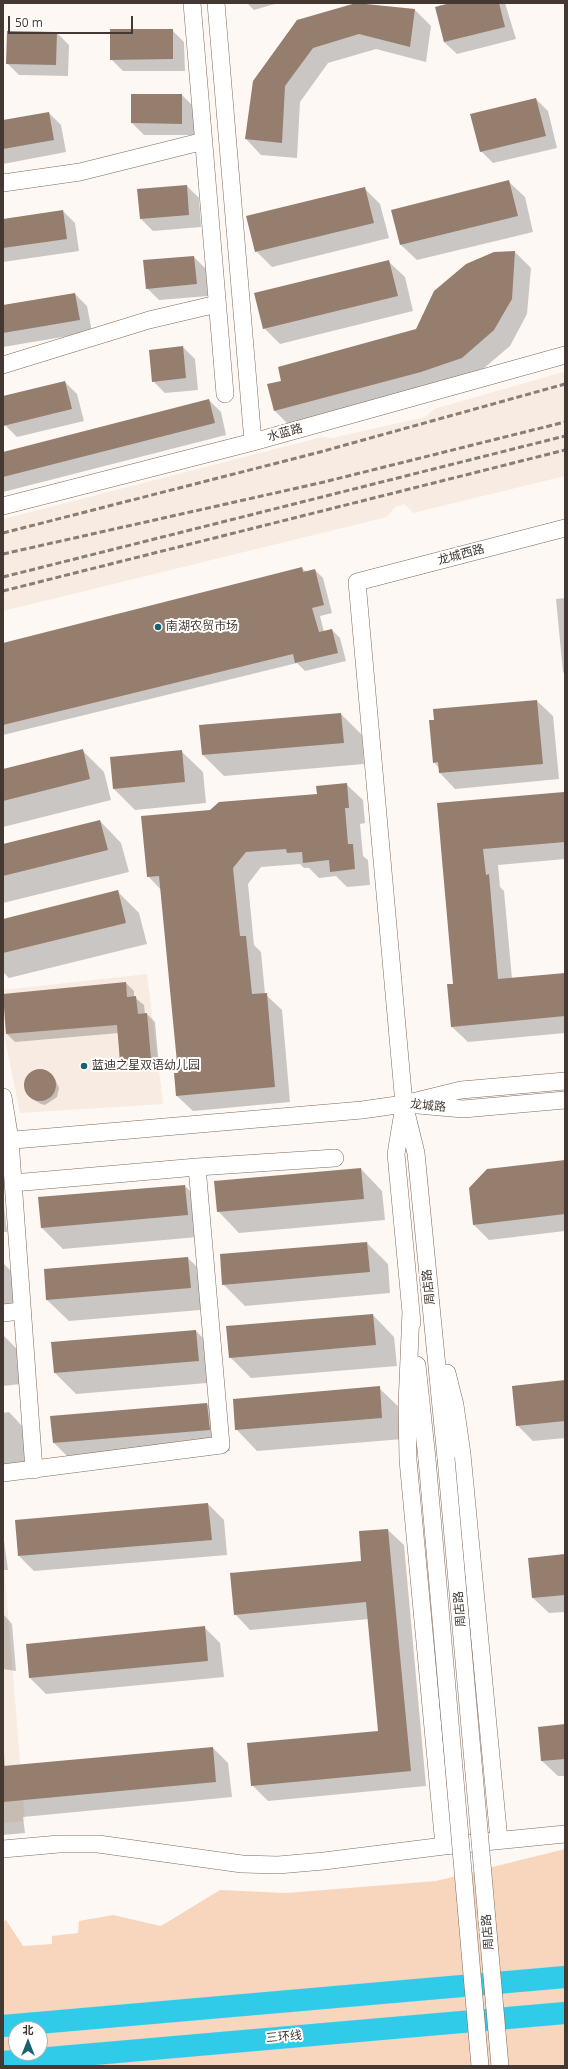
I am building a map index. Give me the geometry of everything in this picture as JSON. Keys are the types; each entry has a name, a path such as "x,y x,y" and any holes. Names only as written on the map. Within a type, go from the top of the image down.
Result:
{"highway":[{"path":"3,2026 565,1977"},
{"name":"三环线","path":"3,2062 565,2013"}],"street":[{"path":"192,3 225,394"},
{"path":"216,3 253,442"},
{"path":"3,183 80,172 204,141"},
{"path":"3,365 149,320 217,304"},
{"name":"水蓝路","path":"3,506 253,442 565,356"},
{"name":"龙城西路","path":"404,1104 357,582 565,528"},
{"name":"龙城路","path":"404,1104 461,1090 565,1081"},
{"path":"3,1097 6,1140 13,1184 10,1238 21,1311 34,1470"},
{"name":"龙城路","path":"404,1104 463,1109 565,1100"},
{"path":"6,1140 362,1110 404,1104"},
{"name":"周店路","path":"404,1104 416,1153 432,1310 500,2066"},
{"name":"周店路","path":"404,1104 396,1154 427,1459 480,2066"},
{"path":"13,1184 197,1167 335,1158"},
{"path":"3,1473 221,1445 197,1167"},
{"path":"432,1310 455,1404 462,1454 499,1840"},
{"path":"3,1313 21,1311"},
{"path":"411,1311 407,1405 408,1460 444,1846"},
{"path":"3,1849 59,1844 98,1844 242,1864 278,1864 324,1862 444,1846 565,1834"}],"shaded area":[{"path":"563,372 565,378 565,476 413,513 405,504 395,507 387,517 3,611 3,519 322,437 332,438 425,417 434,409"},
{"name":"蓝迪之星双语幼儿园","path":"147,974 163,1104 20,1113 3,1029 3,990"},
{"path":"3,1553 25,1821 3,1823"},
{"path":"565,1849 565,2066 3,2066 3,1922 6,1920 23,1946 52,1944 52,1936 78,1933 79,1921 113,1915 161,1926 220,1890 286,1893 436,1881"}],"building":[{"path":"356,3 415,9 410,47 359,34 313,48 285,86 282,143 245,139 253,81 297,20"},
{"path":"450,3 499,3 505,27 444,42 435,7"},
{"path":"110,29 173,29 173,59 110,60"},
{"path":"7,31 57,32 56,65 6,64"},
{"path":"131,94 182,94 182,124 131,123"},
{"path":"536,98 546,136 480,152 470,114"},
{"path":"49,112 54,140 3,149 3,120"},
{"path":"509,180 518,216 400,245 391,210"},
{"path":"187,185 189,215 140,219 137,189"},
{"path":"365,187 374,223 255,252 246,216"},
{"path":"63,210 67,239 3,248 3,219"},
{"path":"515,251 512,299 494,330 462,358 421,372 274,411 267,384 281,381 278,367 416,329 434,291 466,264 494,252"},
{"path":"194,256 197,284 146,289 143,260"},
{"path":"389,260 398,296 263,329 254,293"},
{"path":"75,293 80,320 3,333 3,305"},
{"path":"183,346 186,378 152,382 149,350"},
{"path":"65,381 72,409 3,426 3,396"},
{"path":"209,399 215,423 3,477 3,452"},
{"path":"302,567 303,572 315,569 324,605 312,608 319,632 332,629 338,653 295,663 293,654 3,725 3,643"},
{"path":"537,700 543,764 439,773 438,762 433,763 429,720 434,720 433,709"},
{"path":"341,713 344,743 202,755 199,725"},
{"path":"83,749 90,779 3,801 3,769"},
{"path":"182,750 185,782 113,789 110,757"},
{"path":"347,783 349,808 345,808 348,844 353,844 355,869 330,872 329,860 303,863 302,852 287,853 286,849 246,852 233,868 240,936 246,936 252,994 267,993 275,1087 176,1096 174,1073 178,1073 159,876 147,877 141,816 210,810 219,802 317,794 316,786"},
{"path":"564,792 565,842 483,849 486,875 489,874 498,979 565,973 565,1016 451,1027 447,984 453,984 437,803"},
{"path":"100,820 108,850 3,876 3,844"},
{"path":"118,890 126,923 3,953 3,919"},
{"path":"126,982 127,997 136,996 138,1014 147,1013 151,1059 120,1062 117,1025 6,1034 3,994"},
{"path":"37,1069 43,1069 53,1076 56,1085 55,1091 49,1098 43,1101 37,1101 27,1094 24,1088 24,1082 31,1072"},
{"path":"565,1160 565,1214 473,1225 469,1188 487,1169"},
{"path":"361,1168 364,1199 217,1212 214,1181"},
{"path":"185,1185 188,1215 41,1228 38,1197"},
{"path":"367,1242 370,1272 222,1285 220,1254"},
{"path":"188,1257 191,1288 46,1300 44,1269"},
{"path":"373,1314 376,1345 229,1358 226,1326"},
{"path":"196,1330 199,1361 54,1373 51,1342"},
{"path":"565,1380 565,1421 516,1426 512,1386"},
{"path":"380,1386 382,1418 235,1430 233,1399"},
{"path":"207,1403 210,1430 53,1443 50,1416"},
{"path":"208,1503 212,1540 18,1556 15,1520"},
{"path":"388,1529 411,1771 251,1786 247,1743 378,1731 366,1602 234,1615 230,1573 361,1561 359,1531"},
{"path":"565,1554 565,1595 532,1598 528,1558"},
{"path":"205,1626 208,1661 29,1678 26,1644"},
{"path":"565,1724 565,1759 541,1761 538,1727"},
{"path":"213,1747 216,1782 3,1802 3,1766"}],"railway":[{"path":"3,533 320,452 565,384"},
{"path":"3,554 324,482 565,422"},
{"path":"3,577 565,436"},
{"path":"3,591 565,450"}],"place":[{"name":"南湖农贸市场","path":"158,627"},
{"name":"蓝迪之星双语幼儿园","path":"84,1066"}]}
